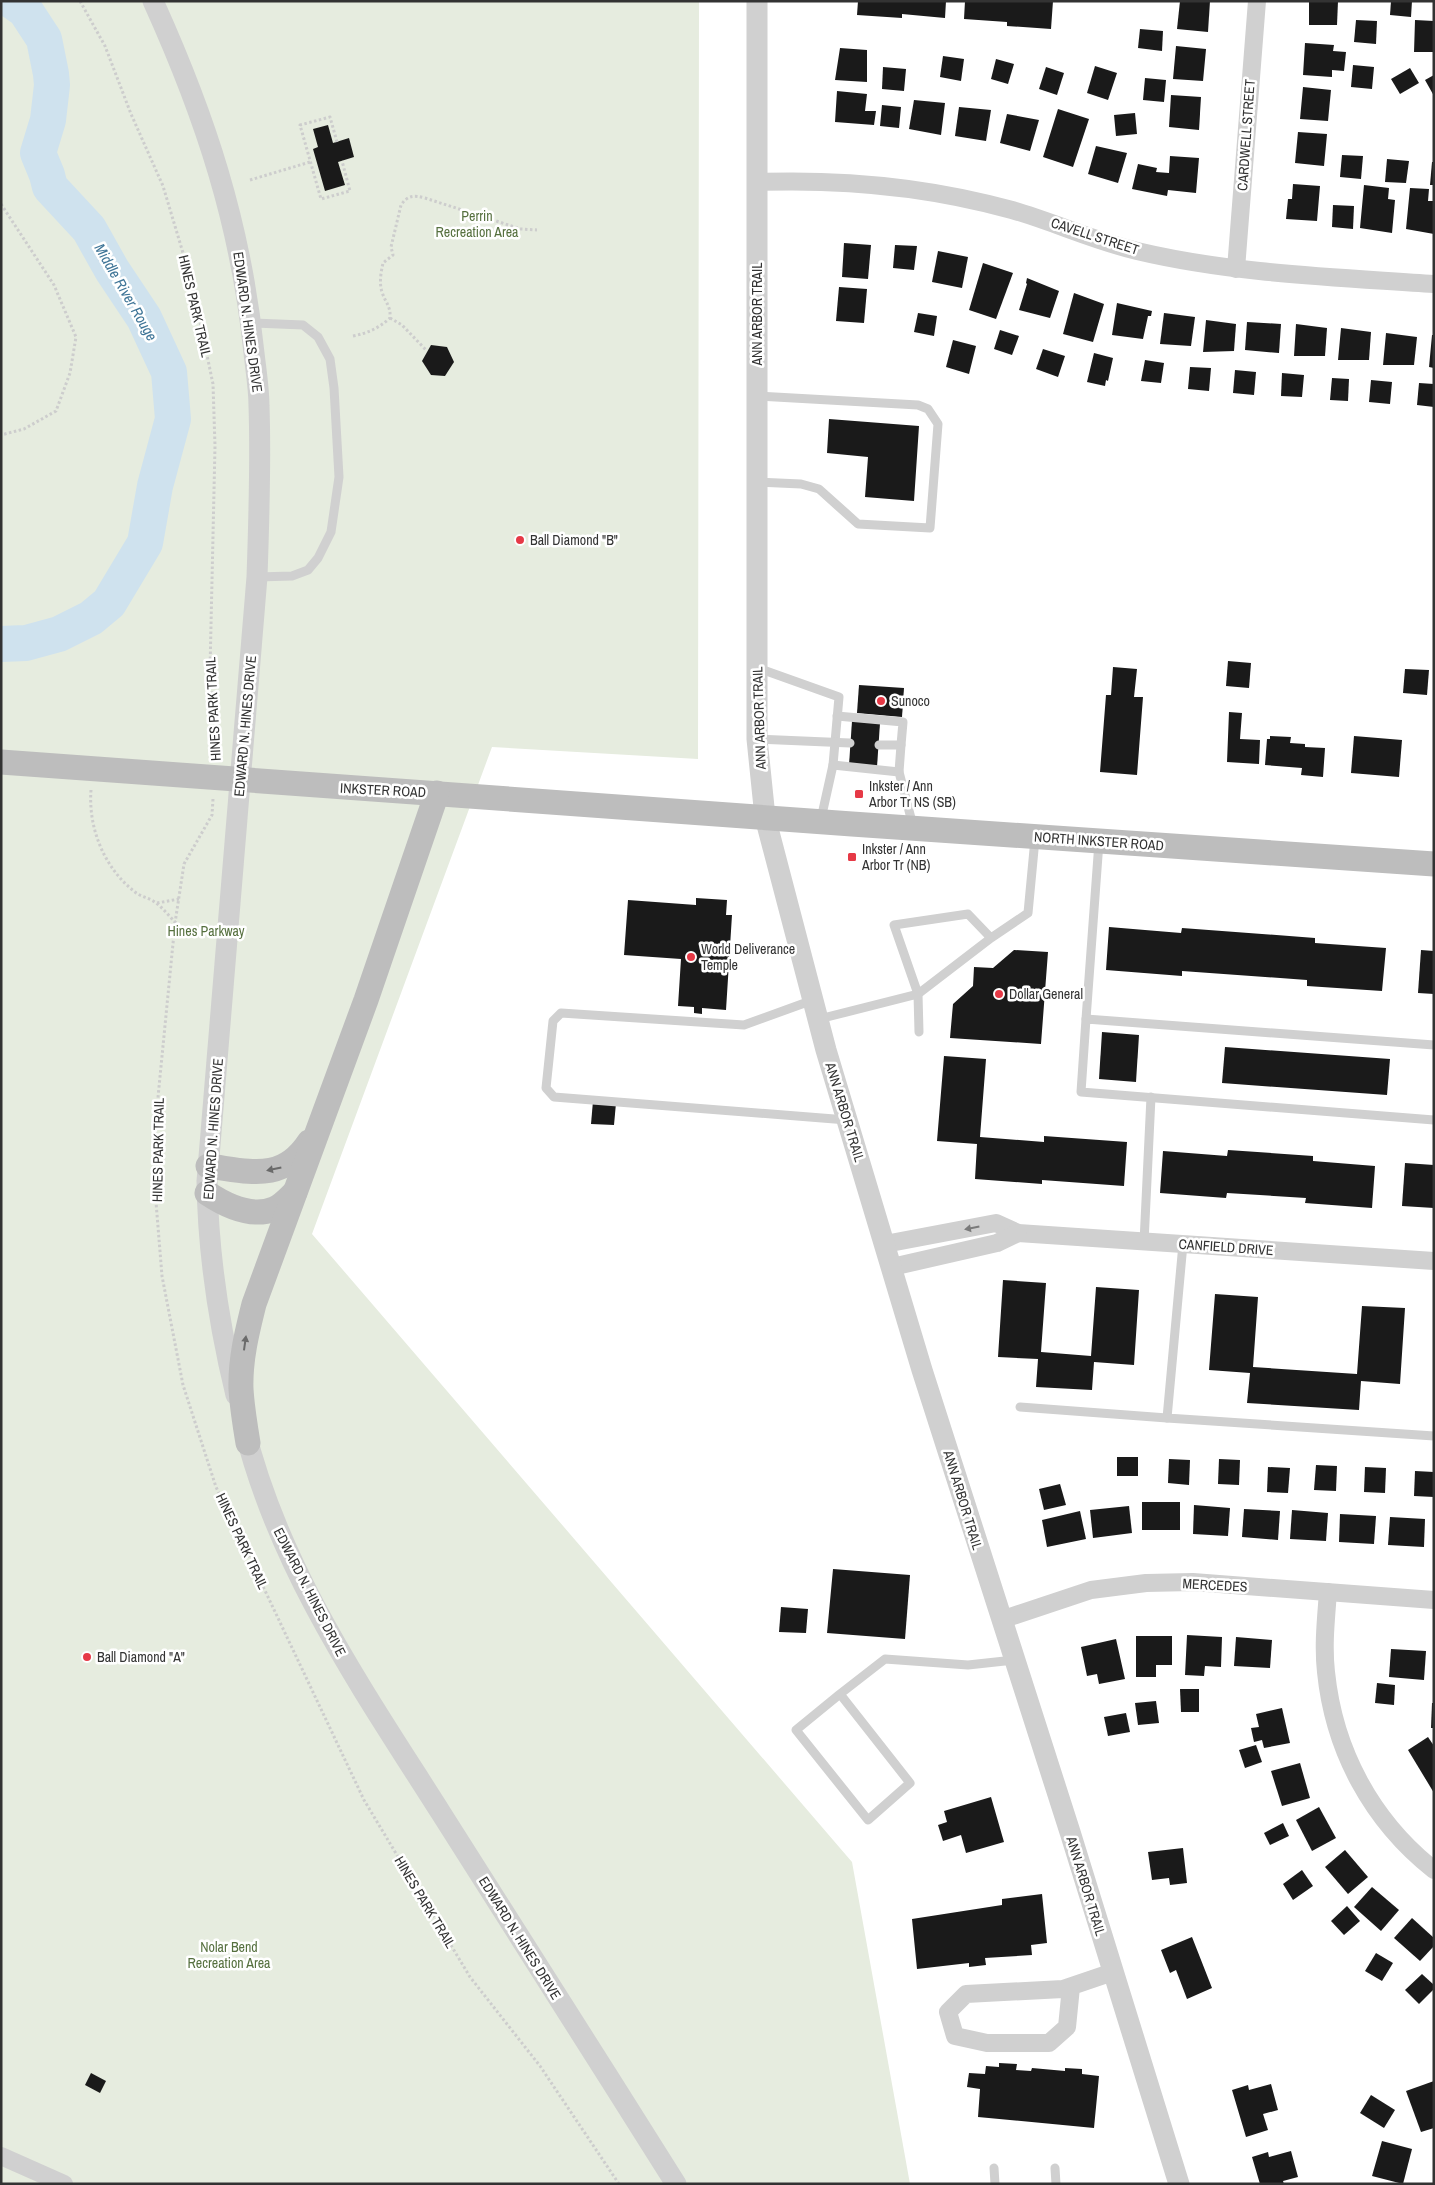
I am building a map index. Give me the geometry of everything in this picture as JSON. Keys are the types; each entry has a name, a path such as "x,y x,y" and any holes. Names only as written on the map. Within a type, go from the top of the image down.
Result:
{"main road":[{"name":"INKSTER ROAD","path":"1,762 765,817"},
{"path":"248,1443 241,1389 246,1334 254,1304 366,1000 437,793"},
{"name":"NORTH INKSTER ROAD","path":"765,817 1434,864"},
{"path":"208,1166 262,1172 279,1169 299,1156 320,1125"},
{"path":"207,1193 235,1209 258,1211 274,1210 295,1192"}],"street":[{"name":"EDWARD N. HINES DRIVE","path":"153,1 190,86 220,174 243,273 251,323 259,405 260,486 257,577 207,1193 209,1239 215,1289 228,1363 248,1443 284,1548 351,1671 676,2184"},
{"name":"ANN ARBOR TRAIL","path":"757,1 757,739 765,817 816,1009 922,1370 1179,2184"},
{"name":"CARDWELL STREET","path":"1236,269 1257,1"},
{"name":"CAVELL STREET","path":"758,182 839,182 933,192 1013,210 1136,251 1236,269 1434,284"},
{"name":"CANFIELD DRIVE","path":"885,1244 996,1223 1018,1233 1434,1261"},
{"name":"CANFIELD DRIVE","path":"892,1267 997,1243 1018,1233"},
{"name":"MERCEDES","path":"1001,1620 1091,1590 1146,1582 1193,1582 1434,1600"},
{"path":"1328,1592 1325,1647 1326,1672 1336,1720 1352,1766 1362,1788 1392,1829 1418,1858 1434,1870"},
{"path":"1071,1987 1067,2027 1049,2043 987,2043 955,2036 948,2012 966,1994 1063,1989 1113,1972"},
{"path":"1,2156 64,2184"}],"lane":[{"path":"251,323 303,325 318,337 330,359 334,388 339,477 331,532 318,558 308,570 292,576 257,577"},
{"path":"757,396 918,405 928,409 938,424 930,528 858,524 819,489 801,484 757,482"},
{"path":"757,667 839,697 833,765 820,822"},
{"path":"837,716 903,722 898,772 914,828"},
{"path":"757,739 850,743"},
{"path":"879,744 901,745"},
{"path":"833,765 898,772"},
{"path":"848,1120 554,1097 546,1088 553,1020 561,1013 744,1025 816,1009 918,994 991,938 1028,913 1035,837"},
{"path":"1099,841 1081,1092 1434,1120"},
{"path":"919,1032 918,994 894,925 968,914 991,938"},
{"path":"1086,1018 1434,1046"},
{"path":"1144,1242 1151,1097"},
{"path":"1167,1418 1184,1244"},
{"path":"1020,1407 1434,1436"},
{"path":"840,1694 910,1783 868,1820 796,1730 840,1694 885,1659 968,1666 1014,1660"},
{"path":"994,2168 995,2184"},
{"path":"1055,2168 1056,2184"}],"path":[{"name":"HINES PARK TRAIL","path":"80,1 105,46 131,114 163,186 192,283 212,384 215,446 210,670 217,744 216,762"},
{"path":"337,142 330,117 300,125 321,199 350,191 342,161"},
{"path":"250,180 310,162"},
{"path":"353,336 365,334 381,326 390,318 391,308 382,290 381,275 383,263 393,255 391,247 401,205 405,199 413,195 521,228 537,230"},
{"path":"1,204 54,285 76,337 70,373 56,411 24,429 1,435"},
{"path":"390,318 402,325 427,351"},
{"path":"92,768 90,806 93,826 106,859 121,880 137,894 156,903 175,923"},
{"name":"HINES PARK TRAIL","path":"213,797 212,815 184,864 175,923 155,1128 157,1211 162,1276 183,1385 216,1487 364,1800 470,1977 540,2066 619,2184"},
{"path":"156,903 179,898"}],"green space":[{"path":"1,1 699,1 698,759 492,747 312,1234 852,1862 910,2184 1,2184"}],"building":[{"path":"858,1 946,1 945,18 902,14 902,18 857,15"},
{"path":"965,1 1053,1 1051,29 1007,26 1007,22 964,19"},
{"path":"1180,1 1210,1 1208,32 1177,29"},
{"path":"1309,1 1338,1 1337,25 1309,25"},
{"path":"1391,1 1412,1 1411,17 1390,15"},
{"path":"1356,20 1377,21 1376,44 1354,42"},
{"path":"1415,20 1434,21 1434,52 1414,52"},
{"path":"1140,29 1163,31 1162,51 1138,48"},
{"path":"1305,43 1334,45 1333,51 1346,52 1344,71 1332,70 1332,77 1303,75"},
{"path":"1176,46 1206,49 1203,81 1173,79"},
{"path":"840,48 867,50 867,82 835,80"},
{"path":"943,56 964,59 961,81 940,77"},
{"path":"996,59 1014,64 1008,84 991,79"},
{"path":"1353,65 1374,67 1372,89 1351,87"},
{"path":"1095,66 1117,73 1108,100 1087,93"},
{"path":"883,67 906,69 904,91 882,89"},
{"path":"1046,67 1064,73 1057,95 1039,89"},
{"path":"1410,68 1419,83 1400,94 1391,79"},
{"path":"1434,75 1434,96 1425,80"},
{"path":"1145,78 1166,80 1164,102 1143,100"},
{"path":"1303,87 1331,90 1328,121 1300,119"},
{"path":"837,91 867,94 865,111 876,111 874,125 835,122"},
{"path":"1171,95 1201,97 1199,130 1169,127"},
{"path":"914,100 945,103 941,135 909,129"},
{"path":"882,105 901,107 899,128 880,126"},
{"path":"959,107 991,110 986,141 955,136"},
{"path":"1058,109 1089,119 1073,167 1043,157"},
{"path":"1135,113 1137,134 1116,136 1114,115"},
{"path":"1007,114 1039,120 1030,151 1000,143"},
{"path":"328,125 333,143 349,138 354,157 338,162 345,185 325,191 313,149 318,147 313,129"},
{"path":"1298,132 1327,134 1324,166 1295,163"},
{"path":"1096,146 1127,153 1118,183 1088,174"},
{"path":"1342,155 1363,156 1361,179 1340,177"},
{"path":"1170,156 1199,158 1196,193 1168,190 1167,196 1132,189 1138,164 1157,168 1156,172 1169,173"},
{"path":"1387,159 1409,161 1406,183 1385,182"},
{"path":"1432,162 1434,162 1434,185 1430,185"},
{"path":"1293,184 1320,186 1317,221 1286,219 1288,199 1292,199"},
{"path":"1364,185 1389,188 1388,199 1395,200 1392,233 1360,228"},
{"path":"1410,188 1429,189 1428,201 1434,201 1434,234 1406,229"},
{"path":"1333,205 1354,206 1353,229 1332,227"},
{"path":"844,243 871,245 868,279 842,277"},
{"path":"895,245 917,246 914,270 893,268"},
{"path":"938,251 968,257 962,288 932,282"},
{"path":"983,263 1013,273 996,319 969,310"},
{"path":"1027,278 1059,291 1050,318 1019,310"},
{"path":"839,287 867,289 864,323 836,321"},
{"path":"1074,293 1104,304 1093,342 1063,334"},
{"path":"1117,303 1152,311 1151,316 1148,316 1143,339 1112,335"},
{"path":"918,313 937,316 934,336 914,332"},
{"path":"1164,313 1195,317 1191,346 1160,344"},
{"path":"1206,320 1236,324 1234,351 1203,352"},
{"path":"1247,322 1281,324 1279,353 1245,350"},
{"path":"1296,324 1327,328 1325,356 1294,356"},
{"path":"1341,328 1371,332 1369,360 1338,360"},
{"path":"1000,330 1019,336 1012,355 994,349"},
{"path":"1386,333 1417,337 1414,365 1383,365"},
{"path":"1432,335 1434,335 1434,368 1429,367"},
{"path":"953,340 976,346 969,374 946,367"},
{"path":"431,345 447,347 454,362 445,376 431,375 422,361"},
{"path":"1043,349 1065,356 1058,377 1036,369"},
{"path":"1094,353 1113,358 1108,381 1106,380 1105,386 1087,382"},
{"path":"1145,360 1164,363 1161,383 1141,381"},
{"path":"1190,367 1211,368 1209,391 1188,389"},
{"path":"1235,370 1256,372 1254,395 1233,393"},
{"path":"1282,373 1304,375 1302,397 1281,396"},
{"path":"1332,378 1349,379 1348,401 1330,400"},
{"path":"1371,380 1392,382 1390,404 1369,402"},
{"path":"1419,383 1434,384 1434,407 1417,405"},
{"path":"829,419 919,426 914,501 865,497 868,457 827,453"},
{"path":"1228,661 1251,663 1249,688 1226,686"},
{"path":"1113,667 1137,669 1134,697 1143,697 1137,775 1100,772 1106,695 1111,695"},
{"path":"1405,669 1429,670 1427,695 1403,693"},
{"name":"Sunoco","path":"859,685 904,688 902,717 857,713"},
{"path":"1229,712 1242,713 1240,739 1260,740 1259,764 1227,762"},
{"name":"Sunoco","path":"852,721 880,723 877,767 849,765"},
{"path":"1270,736 1291,737 1290,743 1305,744 1305,747 1325,748 1323,777 1301,775 1302,768 1265,765 1267,739 1270,739"},
{"path":"1354,736 1402,740 1399,777 1351,773"},
{"name":"World Deliverance Temple","path":"696,898 727,900 726,915 732,915 726,1010 702,1008 702,1014 694,1013 694,1007 678,1006 681,959 624,955 628,900 696,905"},
{"path":"1109,927 1181,933 1182,928 1315,938 1315,943 1386,948 1382,991 1307,986 1307,980 1182,971 1182,976 1106,970"},
{"path":"1014,950 1048,952 1041,1044 950,1038 953,1004 973,986 974,967 993,968"},
{"path":"1421,950 1434,951 1434,994 1418,993"},
{"path":"1102,1032 1139,1035 1136,1082 1099,1079"},
{"path":"1225,1047 1390,1059 1387,1095 1222,1083"},
{"path":"944,1056 986,1059 980,1137 1044,1142 1044,1136 1127,1142 1124,1186 1042,1180 1042,1184 975,1179 977,1144 937,1141"},
{"path":"593,1101 616,1103 614,1125 591,1124"},
{"path":"1228,1150 1313,1156 1313,1161 1375,1166 1372,1208 1305,1203 1306,1198 1227,1193 1226,1198 1160,1193 1163,1151 1227,1156"},
{"path":"1405,1163 1434,1165 1434,1208 1402,1206"},
{"path":"1003,1280 1046,1283 1041,1352 1091,1356 1096,1287 1139,1290 1134,1365 1094,1362 1092,1390 1036,1387 1038,1359 998,1357"},
{"path":"1215,1294 1258,1297 1253,1367 1357,1374 1362,1306 1405,1308 1400,1384 1361,1381 1359,1410 1247,1403 1250,1373 1209,1370"},
{"path":"1117,1457 1138,1457 1138,1476 1117,1476"},
{"path":"1169,1459 1190,1460 1189,1485 1168,1483"},
{"path":"1219,1459 1240,1460 1239,1485 1218,1484"},
{"path":"1316,1465 1337,1466 1336,1491 1314,1490"},
{"path":"1268,1467 1290,1468 1288,1493 1267,1492"},
{"path":"1365,1467 1386,1468 1385,1493 1364,1492"},
{"path":"1415,1471 1434,1472 1434,1497 1414,1496"},
{"path":"1060,1484 1066,1505 1044,1510 1039,1489"},
{"path":"1142,1502 1180,1502 1180,1530 1142,1530"},
{"path":"1194,1505 1230,1508 1228,1536 1193,1534"},
{"path":"1129,1506 1132,1533 1093,1538 1090,1510"},
{"path":"1244,1509 1280,1511 1278,1540 1242,1537"},
{"path":"1292,1510 1328,1513 1326,1541 1290,1539"},
{"path":"1080,1511 1086,1539 1047,1547 1042,1520"},
{"path":"1340,1514 1376,1516 1374,1544 1339,1542"},
{"path":"1390,1517 1425,1519 1424,1547 1388,1545"},
{"path":"833,1569 910,1575 905,1639 827,1633"},
{"path":"781,1607 808,1609 806,1633 779,1632"},
{"path":"1187,1635 1222,1637 1221,1667 1205,1666 1204,1676 1185,1675"},
{"path":"1136,1636 1172,1636 1172,1665 1156,1665 1156,1677 1136,1677"},
{"path":"1236,1637 1272,1640 1270,1668 1234,1666"},
{"path":"1116,1639 1125,1679 1099,1684 1097,1674 1087,1676 1081,1647"},
{"path":"1391,1649 1426,1651 1424,1680 1389,1677"},
{"path":"1377,1683 1395,1685 1394,1705 1375,1703"},
{"path":"1180,1689 1199,1689 1199,1712 1181,1712"},
{"path":"1156,1701 1159,1723 1138,1725 1135,1703"},
{"path":"1432,1703 1434,1703 1434,1728 1431,1728"},
{"path":"1282,1708 1290,1743 1264,1748 1262,1740 1254,1742 1251,1728 1259,1727 1256,1714"},
{"path":"1126,1713 1130,1732 1108,1736 1104,1717"},
{"path":"1428,1737 1434,1746 1434,1793 1408,1750"},
{"path":"1256,1745 1262,1762 1245,1768 1239,1750"},
{"path":"1300,1763 1310,1798 1282,1806 1271,1771"},
{"path":"991,1797 1004,1842 966,1853 961,1835 943,1841 938,1825 947,1822 944,1811"},
{"path":"1319,1807 1336,1838 1312,1851 1296,1820"},
{"path":"1283,1823 1289,1836 1270,1845 1264,1833"},
{"path":"1183,1848 1187,1883 1170,1885 1169,1878 1152,1880 1148,1852"},
{"path":"1345,1850 1368,1877 1348,1894 1325,1867"},
{"path":"1302,1870 1313,1886 1293,1900 1283,1884"},
{"path":"1372,1887 1399,1910 1381,1931 1354,1907"},
{"path":"1042,1894 1047,1943 1031,1945 1032,1955 985,1958 986,1965 969,1967 969,1963 917,1969 912,1919 1002,1905 1002,1899"},
{"path":"1347,1906 1360,1921 1344,1935 1331,1921"},
{"path":"1412,1918 1434,1938 1434,1946 1420,1961 1394,1938"},
{"path":"1192,1937 1212,1988 1187,1999 1176,1970 1170,1973 1161,1950"},
{"path":"1376,1953 1393,1963 1382,1981 1365,1971"},
{"path":"1422,1974 1434,1985 1434,1989 1419,2004 1405,1990"},
{"path":"999,2063 1017,2064 1016,2070 1031,2071 1032,2068 1065,2071 1065,2068 1082,2069 1082,2074 1099,2076 1094,2128 978,2117 980,2089 967,2087 969,2073 985,2074 986,2066 999,2067"},
{"path":"91,2073 106,2081 100,2093 85,2085"},
{"path":"1434,2081 1434,2128 1421,2132 1406,2091"},
{"path":"1271,2084 1278,2110 1263,2114 1268,2130 1246,2137 1232,2090 1248,2085 1249,2090"},
{"path":"1371,2095 1395,2110 1384,2128 1360,2113"},
{"path":"1382,2141 1412,2149 1403,2184 1372,2176"},
{"path":"1291,2151 1298,2177 1283,2181 1284,2184 1260,2184 1252,2157 1268,2152 1269,2157"}],"waterway":[{"name":"Middle River Rouge","path":"1,644 26,643 59,634 91,618 109,603 145,543 155,486 173,419 169,372 144,318 112,270 89,229 50,187 38,153 48,120 52,85 44,39 25,10 12,1"}],"place":[{"name":"Ball Diamond \"B\"","path":"520,540"},
{"name":"Sunoco","path":"881,701"},
{"name":"Inkster / Ann Arbor Tr NS (SB)","path":"859,794"},
{"name":"Inkster / Ann Arbor Tr (NB)","path":"852,857"},
{"name":"World Deliverance Temple","path":"691,957"},
{"name":"Dollar General","path":"999,994"},
{"name":"Ball Diamond \"A\"","path":"87,1657"}],"park label":[{"name":"Perrin Recreation Area","path":"477,224"},
{"name":"Hines Parkway","path":"206,931"},
{"name":"Nolar Bend Recreation Area","path":"229,1955"}]}
